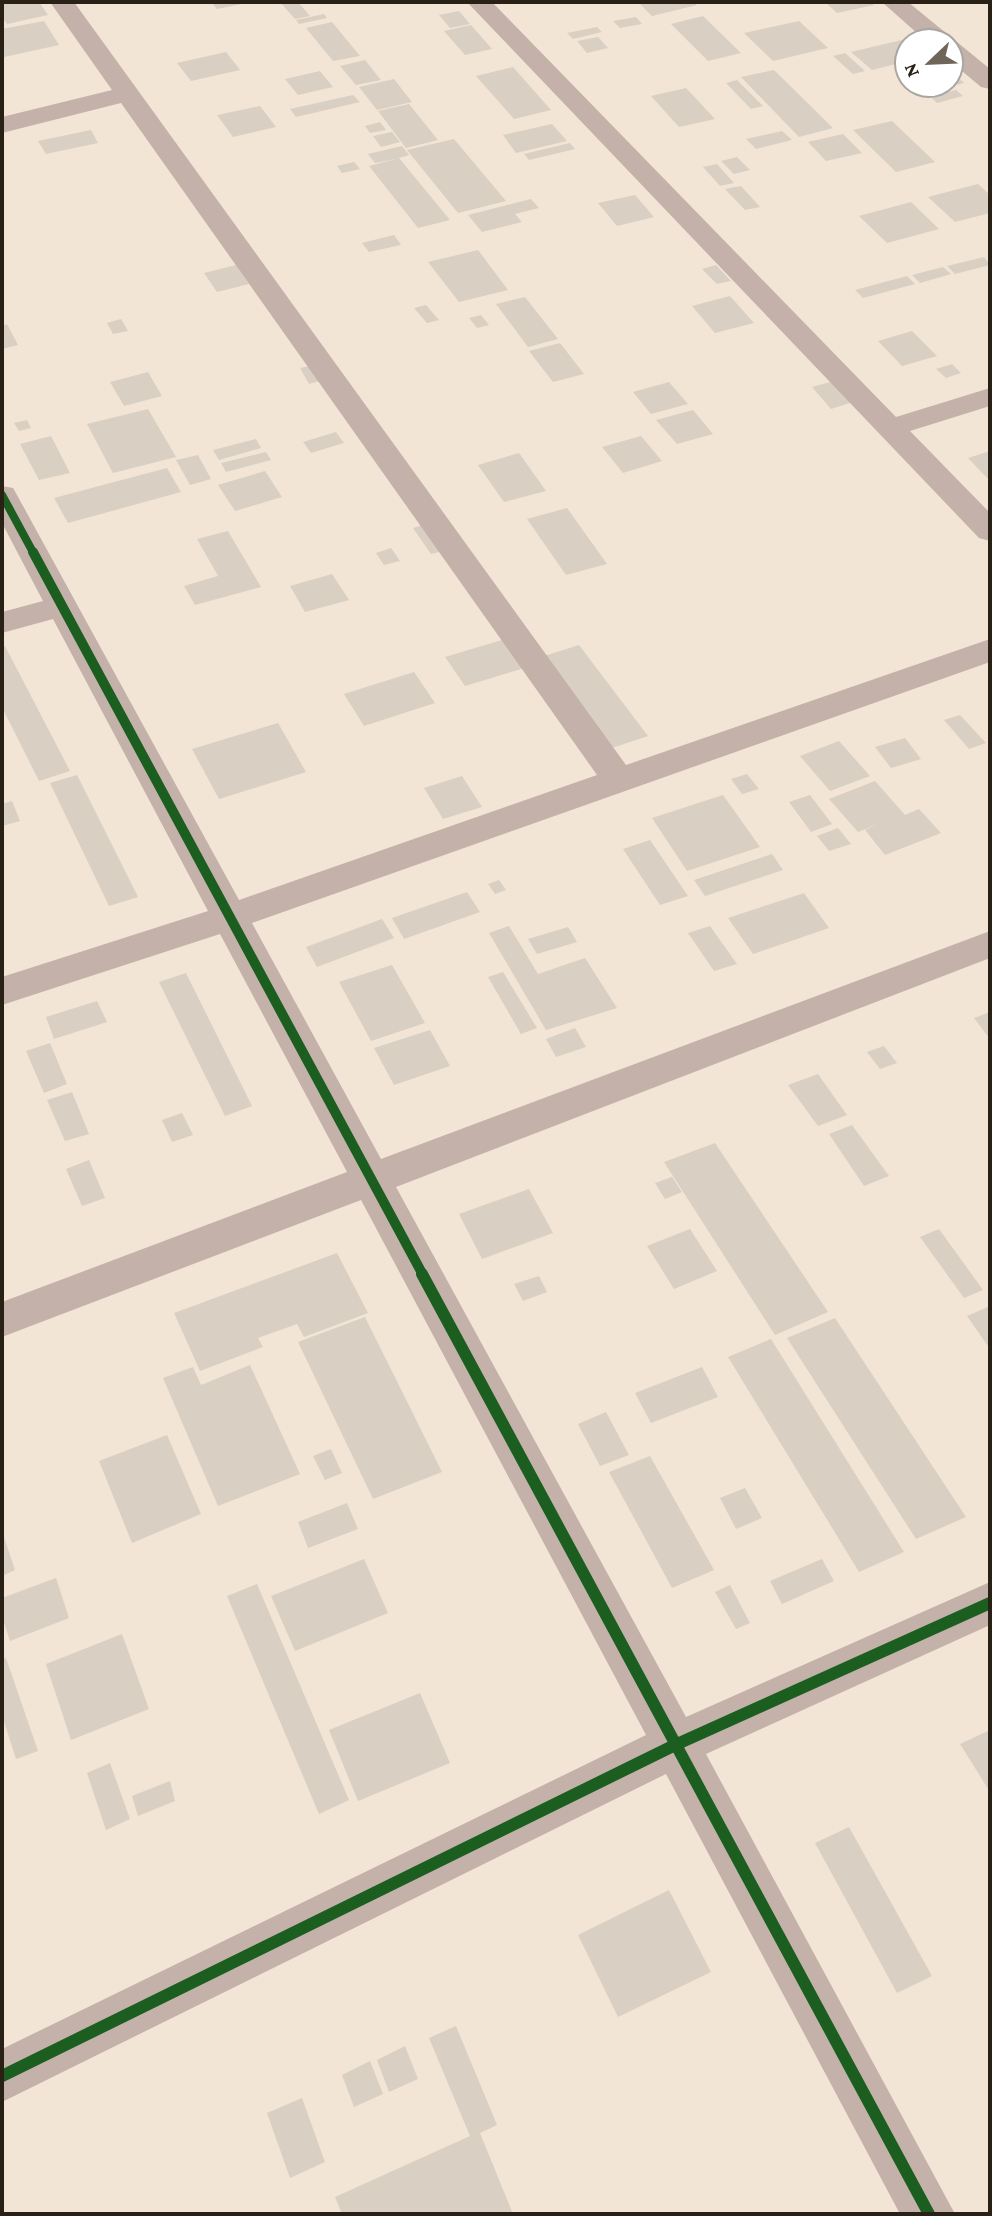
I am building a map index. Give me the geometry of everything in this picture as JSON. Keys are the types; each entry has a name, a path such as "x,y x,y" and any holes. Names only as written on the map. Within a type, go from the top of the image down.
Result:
{"street":[{"path":"62,2 620,782"},
{"path":"479,2 990,531"},
{"path":"894,2 926,28"},
{"path":"964,60 990,82"},
{"path":"2,125 129,93"},
{"path":"890,428 990,397"},
{"path":"2,495 929,2214"},
{"path":"2,624 62,606"},
{"path":"2,991 228,918 990,650"},
{"path":"2,1320 990,944"},
{"path":"2,2076 675,1745 990,1603"}],"building":[{"path":"2,2 39,2 48,15 7,24 2,17"},
{"path":"211,2 246,2 247,3 217,9"},
{"path":"280,2 298,2 310,16 295,19"},
{"path":"638,2 693,2 697,5 652,16"},
{"path":"825,2 871,2 874,5 837,13"},
{"path":"459,11 470,24 450,28 439,15"},
{"path":"324,14 327,18 299,24 296,20"},
{"path":"703,16 741,53 708,61 671,24"},
{"path":"636,17 642,24 620,28 613,21"},
{"path":"44,21 59,45 4,57 2,29"},
{"path":"799,21 828,48 773,61 744,33"},
{"path":"332,22 360,56 333,61 306,28"},
{"path":"471,25 492,49 465,55 444,31"},
{"path":"597,27 602,32 573,39 567,33"},
{"path":"598,37 608,48 587,53 577,41"},
{"path":"894,42 894,64 872,70 851,52"},
{"path":"226,52 240,70 191,81 177,63"},
{"path":"845,53 865,71 853,74 833,56"},
{"path":"365,60 381,80 356,85 340,66"},
{"path":"513,67 551,110 514,119 476,76"},
{"path":"774,70 833,128 799,137 741,77"},
{"path":"320,71 333,87 298,95 285,79"},
{"path":"394,79 412,102 377,110 359,87"},
{"path":"737,80 763,106 751,109 726,83"},
{"path":"686,88 715,119 679,127 651,96"},
{"path":"353,95 360,102 296,117 290,109"},
{"path":"932,98 956,98 937,103"},
{"path":"409,104 438,140 406,148 378,111"},
{"path":"260,106 276,127 233,137 217,115"},
{"path":"892,121 935,162 896,172 853,130"},
{"path":"380,122 386,130 370,133 365,126"},
{"path":"552,124 567,141 516,153 503,135"},
{"path":"91,130 98,143 46,154 38,141"},
{"path":"782,131 792,140 756,149 746,139"},
{"path":"392,132 400,142 381,147 373,136"},
{"path":"843,134 862,153 826,161 808,142"},
{"path":"454,139 506,201 458,213 407,150"},
{"path":"570,143 575,149 529,160 524,154"},
{"path":"402,146 409,155 399,158 450,220 418,228 369,166 396,159 375,163 368,154"},
{"path":"737,157 750,170 734,174 721,161"},
{"path":"354,162 360,169 342,173 337,166"},
{"path":"717,164 734,183 720,186 703,167"},
{"path":"978,184 990,195 990,213 955,222 928,197"},
{"path":"741,186 760,207 745,210 725,189"},
{"path":"635,195 654,217 617,226 598,203"},
{"path":"531,199 539,208 515,214 522,222 482,232 468,215"},
{"path":"911,202 939,229 887,243 859,216"},
{"path":"394,235 401,245 369,252 362,243"},
{"path":"478,250 508,290 459,302 428,262"},
{"path":"984,257 990,265 955,274 947,266"},
{"path":"236,265 249,284 217,292 204,273"},
{"path":"716,265 731,281 717,284 702,269"},
{"path":"943,267 951,274 920,283 912,275"},
{"path":"907,276 915,284 863,298 855,290"},
{"path":"730,296 754,323 715,333 692,306"},
{"path":"525,297 558,339 528,347 496,304"},
{"path":"426,305 439,320 427,323 414,308"},
{"path":"481,315 489,325 477,328 469,318"},
{"path":"121,319 128,331 113,334 107,323"},
{"path":"7,324 18,345 2,349 2,326"},
{"path":"912,331 937,356 902,366 878,341"},
{"path":"560,343 584,374 553,382 529,351"},
{"path":"318,364 327,379 309,384 300,368"},
{"path":"952,364 961,373 946,378 936,369"},
{"path":"148,372 162,396 124,406 110,382"},
{"path":"834,381 853,402 831,409 812,387"},
{"path":"669,382 688,404 651,414 633,392"},
{"path":"148,409 176,457 113,473 87,424"},
{"path":"693,410 713,434 677,444 656,420"},
{"path":"27,420 31,428 19,431 14,423"},
{"path":"336,432 344,443 311,453 303,442"},
{"path":"51,436 70,473 39,480 20,444"},
{"path":"641,436 662,461 623,473 602,447"},
{"path":"256,439 261,448 219,460 213,450"},
{"path":"990,451 990,481 968,458"},
{"path":"266,452 271,460 226,472 221,463"},
{"path":"519,453 546,491 504,502 478,465"},
{"path":"198,455 211,479 190,485 176,460"},
{"path":"167,468 181,492 68,523 54,498"},
{"path":"265,471 282,497 235,511 218,485"},
{"path":"567,508 607,564 566,575 527,519"},
{"path":"430,523 447,550 431,554 413,528"},
{"path":"228,531 261,587 195,605 184,586 218,576 197,539"},
{"path":"391,548 400,561 384,565 376,553"},
{"path":"332,574 349,600 305,612 290,586"},
{"path":"512,637 531,666 465,686 445,657"},
{"path":"579,645 648,736 606,750 538,658"},
{"path":"5,646 70,771 39,781 2,707 2,647"},
{"path":"414,672 435,703 364,726 344,694"},
{"path":"960,715 986,743 969,749 944,720"},
{"path":"278,723 306,772 219,799 192,749"},
{"path":"905,738 921,759 891,768 875,747"},
{"path":"839,741 870,776 830,791 800,756"},
{"path":"747,774 759,789 742,794 731,779"},
{"path":"77,775 138,897 109,906 50,783"},
{"path":"462,776 482,807 443,819 424,788"},
{"path":"875,781 905,815 919,809 941,833 885,855 865,830 878,824 858,832 829,799"},
{"path":"723,795 760,847 687,871 652,818"},
{"path":"810,795 832,824 811,832 789,802"},
{"path":"12,801 20,821 2,826 2,804"},
{"path":"838,828 851,844 829,851 817,836"},
{"path":"650,840 688,896 660,905 623,849"},
{"path":"772,854 783,870 705,896 694,880"},
{"path":"499,880 506,890 495,894 488,884"},
{"path":"467,892 480,912 404,939 392,918"},
{"path":"804,893 829,928 753,954 728,918"},
{"path":"382,919 394,938 317,967 306,947"},
{"path":"509,926 538,974 585,958 617,1008 546,1030 489,933"},
{"path":"710,926 737,964 714,971 688,933"},
{"path":"568,927 577,942 537,954 528,939"},
{"path":"392,965 425,1023 371,1041 339,982"},
{"path":"503,972 537,1028 521,1034 488,977"},
{"path":"186,973 252,1106 225,1116 159,982"},
{"path":"97,1001 107,1022 54,1039 46,1017"},
{"path":"990,1012 990,1039 974,1018"},
{"path":"575,1028 586,1047 556,1057 546,1039"},
{"path":"430,1030 450,1066 394,1085 374,1048"},
{"path":"50,1043 67,1084 44,1093 26,1051"},
{"path":"884,1046 897,1063 880,1069 867,1052"},
{"path":"818,1074 847,1115 818,1126 788,1085"},
{"path":"72,1092 89,1134 65,1141 47,1100"},
{"path":"182,1113 193,1135 172,1142 162,1120"},
{"path":"852,1125 889,1176 864,1186 829,1134"},
{"path":"715,1143 828,1312 775,1335 664,1162"},
{"path":"89,1160 105,1198 82,1206 66,1169"},
{"path":"672,1177 682,1192 665,1199 655,1183"},
{"path":"529,1189 553,1233 482,1259 459,1214"},
{"path":"690,1229 717,1271 674,1289 647,1246"},
{"path":"939,1229 983,1290 964,1298 920,1237"},
{"path":"337,1253 368,1313 304,1337 297,1324 258,1338 263,1347 200,1371 174,1313"},
{"path":"539,1276 547,1292 523,1301 514,1284"},
{"path":"990,1306 990,1349 967,1316"},
{"path":"365,1317 442,1472 373,1499 298,1342"},
{"path":"835,1318 966,1517 916,1539 787,1338"},
{"path":"771,1339 904,1552 859,1572 728,1357"},
{"path":"250,1365 300,1474 218,1506 163,1378 193,1367 201,1385"},
{"path":"702,1367 718,1397 651,1423 635,1393"},
{"path":"606,1412 629,1455 600,1466 578,1424"},
{"path":"167,1435 201,1514 132,1543 99,1461"},
{"path":"331,1449 342,1473 325,1480 313,1456"},
{"path":"650,1456 714,1570 672,1588 609,1472"},
{"path":"745,1488 762,1518 736,1529 720,1498"},
{"path":"347,1503 358,1529 308,1548 298,1522"},
{"path":"2,1531 15,1570 2,1576"},
{"path":"364,1559 388,1613 295,1651 271,1596"},
{"path":"822,1559 834,1581 782,1604 770,1581"},
{"path":"56,1578 69,1618 10,1641 2,1616 2,1598"},
{"path":"257,1584 349,1800 319,1814 227,1596"},
{"path":"730,1585 750,1623 736,1629 715,1592"},
{"path":"122,1634 149,1709 71,1740 46,1664"},
{"path":"6,1658 38,1751 16,1759 2,1715 2,1660"},
{"path":"420,1693 450,1763 358,1801 329,1730"},
{"path":"990,1730 990,1792 960,1744"},
{"path":"110,1763 130,1819 106,1830 87,1773"},
{"path":"170,1781 175,1801 138,1816 132,1796"},
{"path":"849,1827 932,1976 897,1993 815,1843"},
{"path":"669,1890 711,1972 618,2017 578,1935"},
{"path":"456,2026 497,2125 480,2133 513,2214 342,2214 335,2197 470,2136 429,2038"},
{"path":"405,2046 418,2079 389,2092 377,2060"},
{"path":"370,2061 383,2094 354,2107 342,2075"},
{"path":"302,2098 325,2162 290,2178 267,2113"}],"cycle path":[{"path":"2,495 929,2214"},
{"path":"2,2076 675,1745 990,1603"}]}
